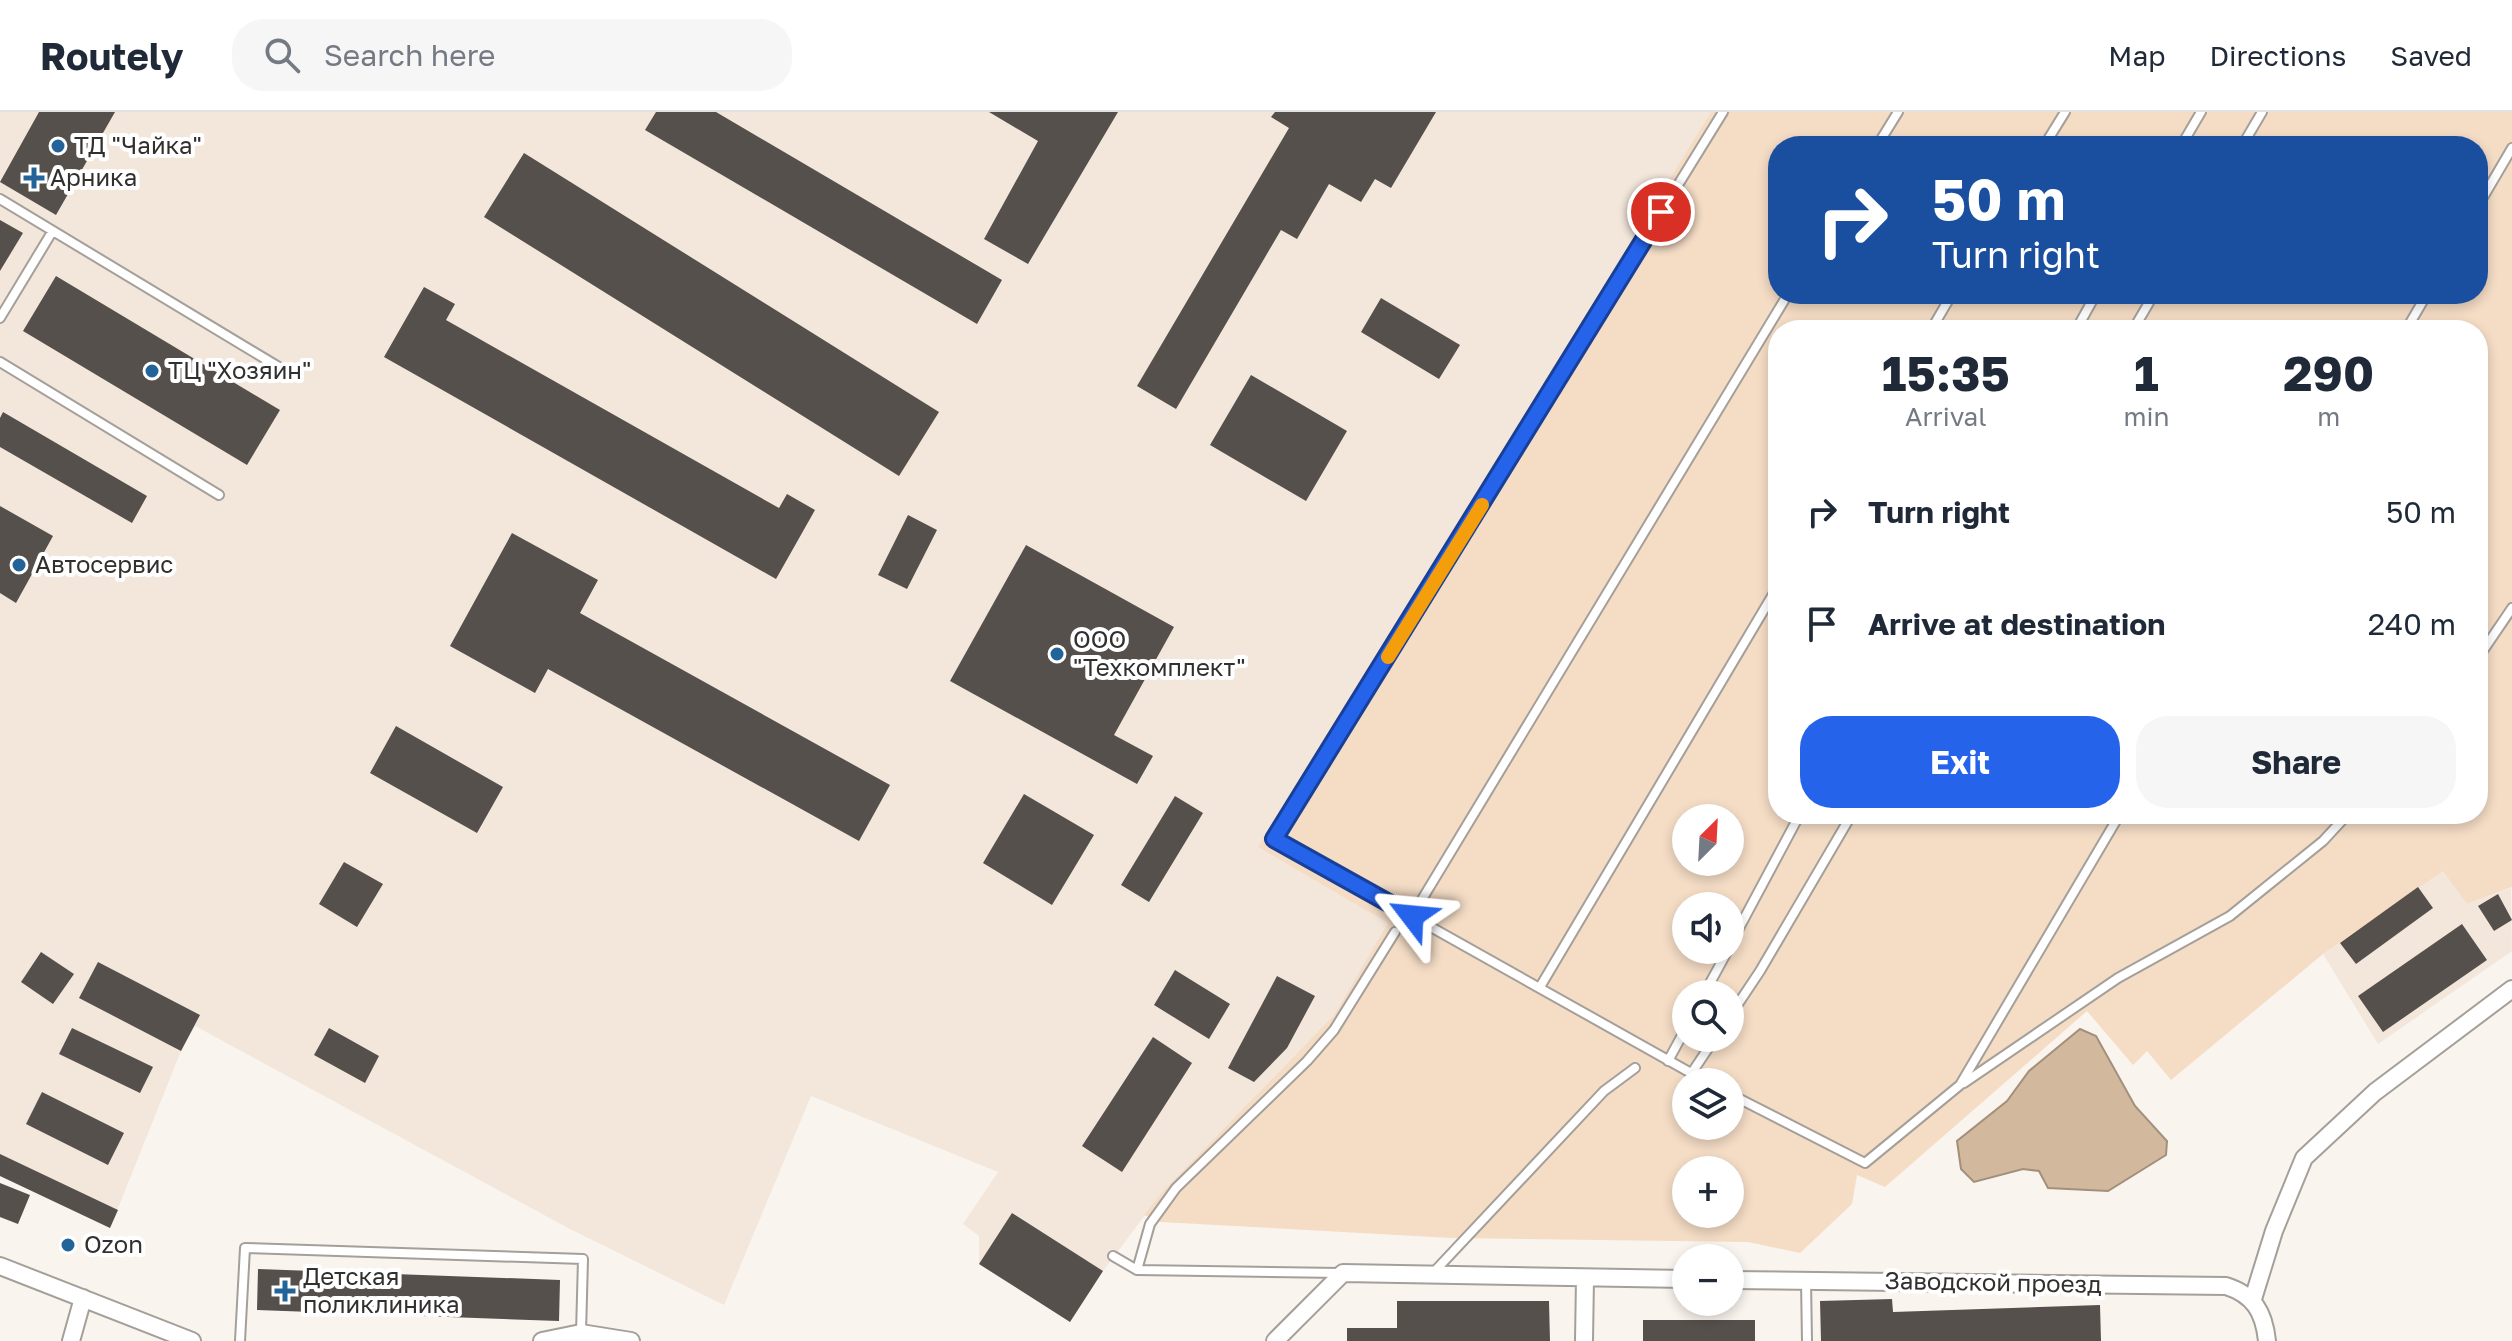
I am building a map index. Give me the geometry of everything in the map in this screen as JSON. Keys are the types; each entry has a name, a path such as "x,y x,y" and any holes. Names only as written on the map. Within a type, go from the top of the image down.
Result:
{"street":[{"path":"2267,1341 2265,1321 2253,1299 2274,1231 2304,1158 2375,1092 2512,989"},
{"path":"0,1266 192,1341"},
{"path":"1275,1341 1343,1273 1672,1279"},
{"path":"1584,1341 1585,1278"},
{"name":"Заводской проезд","path":"1744,1280 2226,1286 2253,1299"},
{"path":"71,1341 83,1298"},
{"path":"542,1341 581,1333 631,1341"}],"lane":[{"path":"1680,1068 1274,839 1723,112"},
{"path":"1883,136 1898,112"},
{"path":"2050,136 2065,112"},
{"path":"2187,136 2201,112"},
{"path":"2248,136 2262,112"},
{"path":"2488,189 2512,148"},
{"path":"0,199 292,375"},
{"path":"0,318 52,232"},
{"path":"1412,916 1768,327"},
{"path":"0,362 219,495"},
{"path":"1540,987 1768,603"},
{"path":"2488,643 2512,608"},
{"path":"1744,920 1795,824"},
{"path":"1744,995 1846,824"},
{"path":"1960,1085 2114,824"},
{"path":"1744,1101 1865,1163 1960,1085 2118,978 2230,916 2323,841 2339,824"},
{"path":"1137,1270 1150,1224 1176,1188 1307,1061 1334,1030 1395,932"},
{"path":"1668,1061 1673,1052"},
{"path":"1432,1275 1604,1091 1635,1068"},
{"path":"240,1341 245,1248 583,1259 581,1333"},
{"path":"1113,1256 1137,1270 1343,1273"},
{"path":"1806,1281 1807,1341"}],"shaded area":[{"path":"0,112 1711,112 1424,583 1258,847 1389,922 1334,1015 1164,1190 1103,1271 1070,1322 979,1264 979,1236 963,1224 998,1172 811,1096 724,1305 570,1229 195,1026 181,1051 110,1228 0,1176"},
{"path":"1711,112 2512,112 2512,887 2467,904 2443,871 2323,954 2171,1080 2147,1051 2133,1065 2087,1011 1885,1187 1857,1175 1852,1204 1800,1253 1748,1242 1452,1238 1161,1222 1144,1215 1164,1190 1334,1015 1388,923 1258,847"},
{"path":"2444,870 2467,904 2511,888 2512,951 2378,1044 2323,954"},
{"path":"2080,1029 2096,1036 2135,1106 2167,1141 2166,1155 2108,1191 2048,1188 2039,1171 2023,1169 1974,1182 1961,1169 1957,1141 2007,1101 2029,1071"}],"building":[{"name":"ТД \"Чайка\"","path":"39,112 115,112 56,215 0,182"},
{"path":"656,112 716,112 1002,280 977,324 645,130"},
{"path":"989,112 1118,112 1028,264 984,239 1038,141"},
{"path":"1275,112 1436,112 1391,188 1375,179 1361,202 1329,184 1297,239 1281,230 1176,409 1137,386 1289,128 1271,117"},
{"path":"524,153 939,412 899,476 484,217"},
{"path":"0,220 23,233 0,271"},
{"name":"ТЦ \"Хозяин\"","path":"56,276 280,410 247,465 23,331"},
{"path":"424,287 455,304 446,320 779,508 787,494 815,510 776,579 384,357"},
{"path":"1381,298 1460,345 1439,379 1361,332"},
{"path":"1251,375 1347,431 1306,501 1210,445"},
{"path":"3,412 147,496 132,523 0,447 0,418"},
{"name":"Автосервис","path":"0,506 53,536 16,603 0,593"},
{"path":"908,515 937,530 907,589 878,575"},
{"path":"512,533 598,580 580,613 890,785 859,841 548,669 535,693 450,646"},
{"path":"1026,545 1174,627 1114,735 1153,756 1137,784 950,681"},
{"path":"396,726 503,787 477,833 370,773"},
{"path":"1024,794 1094,835 1052,905 983,863"},
{"path":"1175,796 1203,813 1149,902 1121,885"},
{"path":"344,862 383,884 357,927 319,904"},
{"path":"2418,887 2433,908 2356,964 2340,943"},
{"path":"2498,894 2512,920 2494,931 2478,906"},
{"path":"2462,924 2487,960 2383,1032 2358,996"},
{"path":"41,952 74,974 53,1004 21,982"},
{"path":"98,962 200,1015 181,1051 79,998"},
{"path":"1175,970 1230,1004 1209,1039 1154,1005"},
{"path":"1277,976 1315,996 1287,1048 1254,1082 1228,1068"},
{"path":"72,1028 153,1067 140,1093 59,1054"},
{"path":"329,1028 379,1056 365,1083 314,1055"},
{"path":"1153,1037 1192,1063 1122,1172 1082,1146"},
{"path":"42,1092 124,1133 108,1165 26,1124"},
{"path":"0,1154 118,1210 110,1228 0,1176"},
{"path":"0,1183 30,1195 18,1224 0,1217"},
{"path":"1012,1213 1103,1271 1070,1322 979,1264"},
{"path":"258,1269 560,1280 559,1321 257,1310"},
{"path":"1892,1299 1893,1312 2100,1305 2101,1341 1821,1341 1820,1301"},
{"path":"1397,1301 1549,1301 1550,1341 1347,1341 1347,1328 1397,1328"},
{"path":"1643,1320 1755,1320 1755,1341 1643,1341"}],"slow traffic":[{"path":"1388,657 1482,505"}],"place":[{"name":"ТД \"Чайка\"","path":"58,146"},
{"name":"Арника","path":"34,178"},
{"name":"ТЦ \"Хозяин\"","path":"152,371"},
{"name":"Автосервис","path":"19,565"},
{"name":"ООО \"Техкомплект\"","path":"1057,654"},
{"name":"Ozon","path":"68,1245"},
{"name":"Детская поликлиника","path":"285,1291"}],"route":[{"path":"1412,916 1274,839 1661,212"}]}
